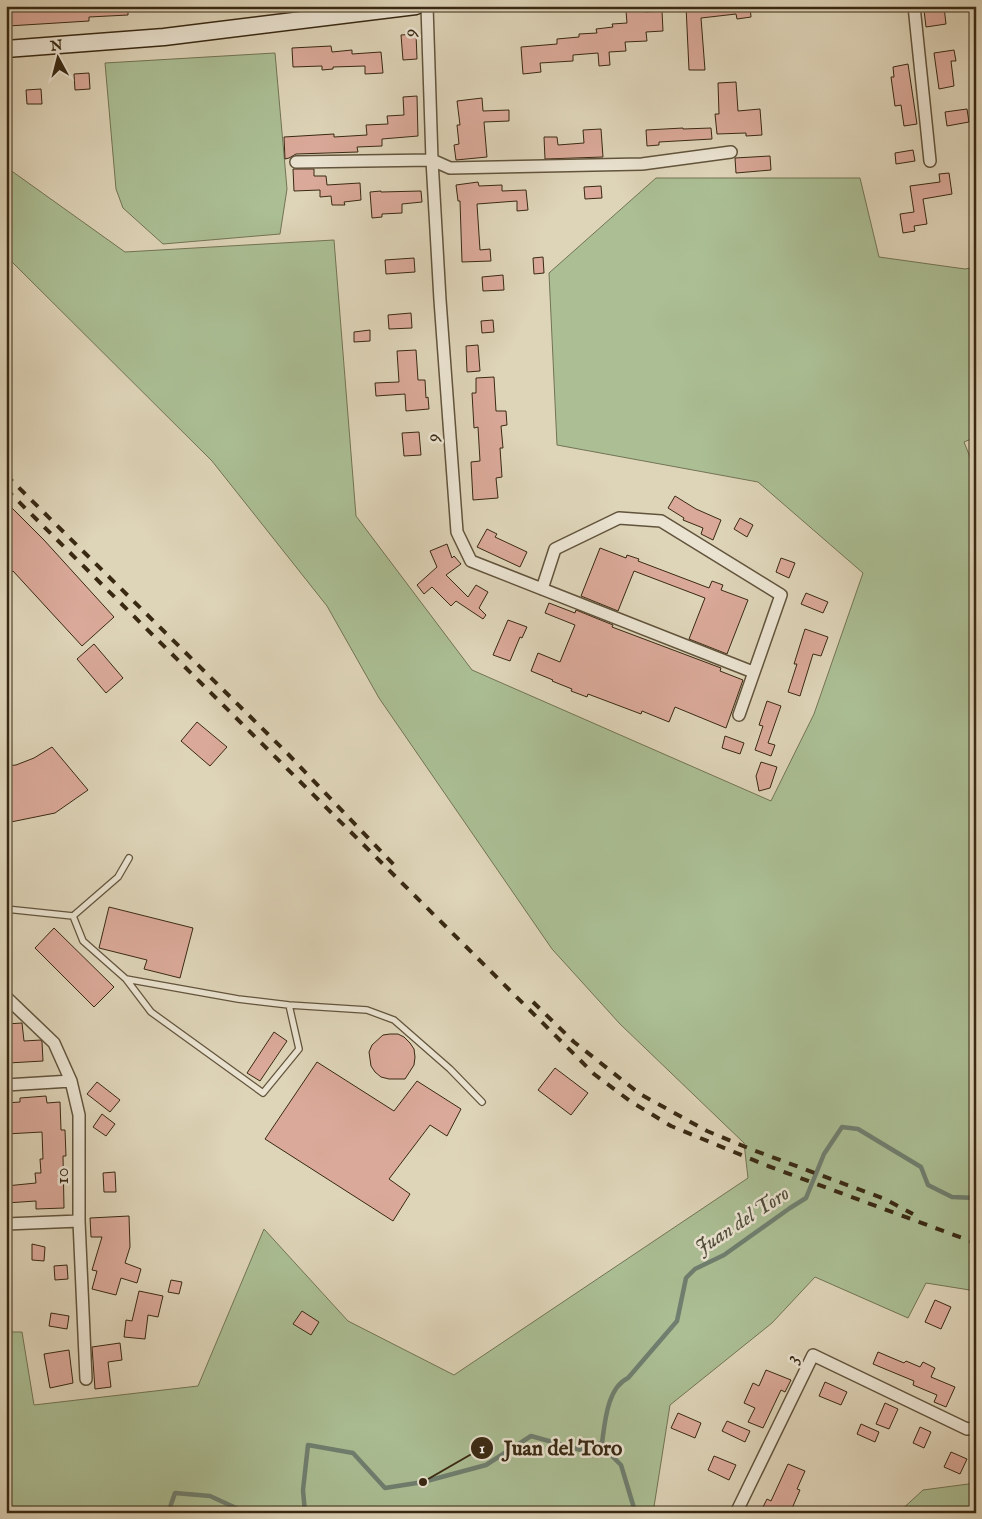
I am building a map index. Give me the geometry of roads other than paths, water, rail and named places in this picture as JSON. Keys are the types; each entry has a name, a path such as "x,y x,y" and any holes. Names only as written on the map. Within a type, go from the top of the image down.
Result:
{"street":[{"path":"6,49 164,37 416,6"},
{"name":"9","path":"427,6 432,160 457,532 471,561 753,672"},
{"path":"914,6 930,161"},
{"path":"296,162 432,160 450,168 642,164 731,152"},
{"path":"542,589 554,548 619,518 661,521 781,595 739,715"},
{"name":"10","path":"6,997 54,1043 72,1082 79,1115 80,1220 86,1379"},
{"path":"6,1085 72,1082"},
{"path":"6,1224 80,1220"},
{"name":"3","path":"736,1513 812,1355 967,1428 976,1428"}],"lane":[{"path":"6,909 73,916 118,877 129,858"},
{"path":"73,916 83,941 126,979 151,1012 263,1094 299,1049 289,1005"},
{"path":"126,979 238,999 289,1005 367,1010 394,1020 450,1069 482,1102"}],"waterway":[{"name":"Juan del Toro","path":"602,1443 611,1397 621,1383 628,1378 677,1321 686,1278 695,1269 724,1255 806,1198 824,1154 842,1127 858,1129 921,1167 928,1185 952,1197 976,1198"},
{"name":"Juan del Toro","path":"305,1513 303,1490 308,1445 353,1453 385,1488 423,1482 486,1465 531,1436 581,1450 602,1443"},
{"path":"602,1443 621,1465 634,1508 633,1513"},
{"name":"Juan del Toro","path":"168,1513 175,1493 210,1496 247,1513"}],"railway":[{"path":"6,475 288,754 396,867"},
{"path":"6,489 594,1074 630,1101 671,1126 768,1166 976,1243"},
{"path":"533,1002 574,1042 640,1094 707,1131 885,1199 913,1214"}],"place":[{"name":"Juan del Toro","path":"423,1482"}]}
